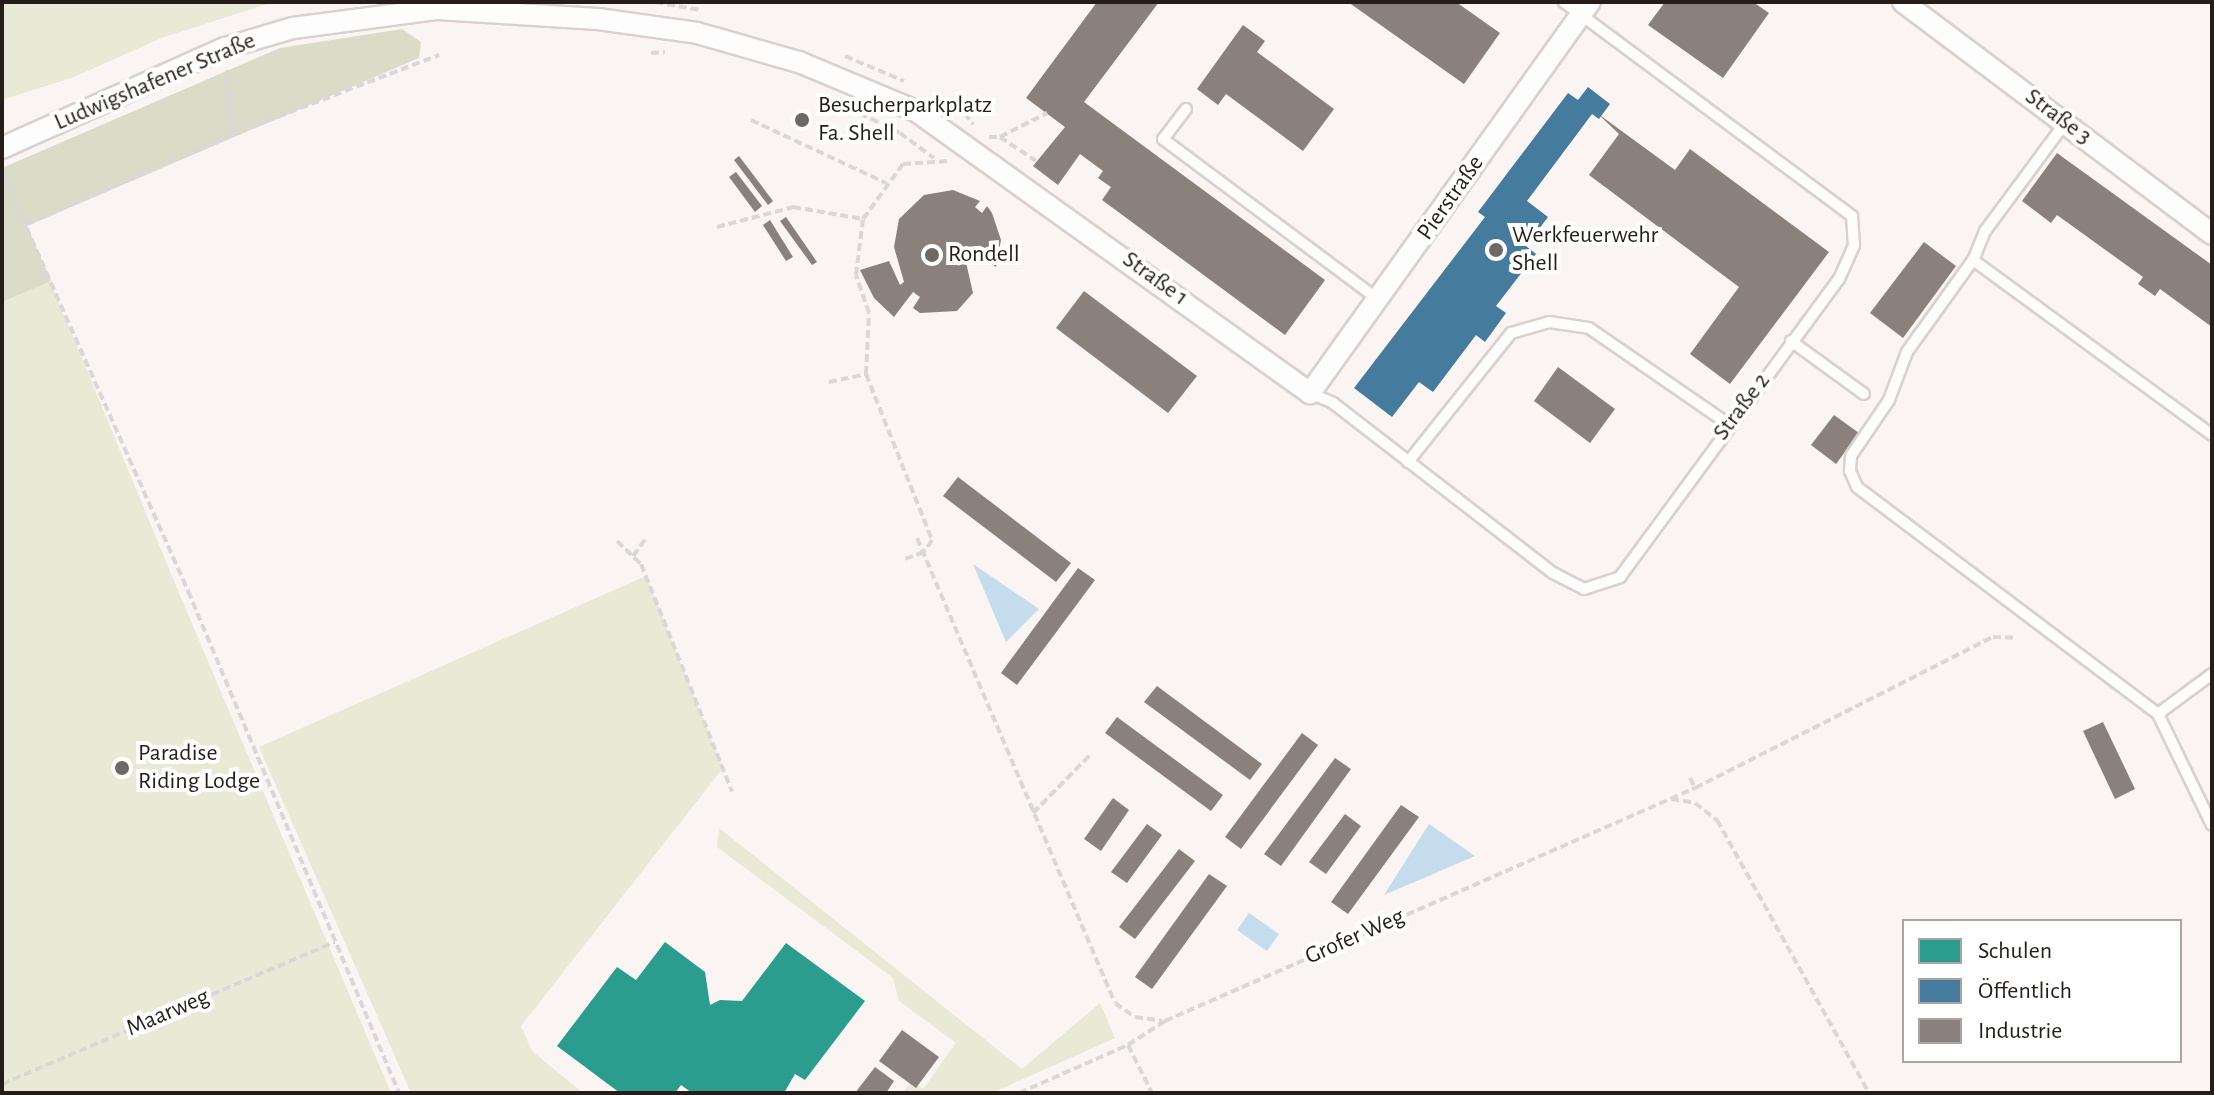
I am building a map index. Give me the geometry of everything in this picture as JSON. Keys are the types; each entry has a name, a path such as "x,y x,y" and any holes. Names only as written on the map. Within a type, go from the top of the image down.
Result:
{"street":[{"name":"Straße 3","path":"1903,2 2212,234"},
{"name":"Ludwigshafener Straße","path":"2,148 225,48 293,28 440,5 598,19 697,33 799,62 916,111 998,167"},
{"name":"Pierstraße","path":"1310,393 1585,8"},
{"name":"Straße 1","path":"998,167 1310,393"}],"lane":[{"name":"Straße 2","path":"1310,393 1333,403 1553,573 1584,589 1620,577 1728,424 1839,279 1854,245 1852,216 1585,8 1564,2"},
{"path":"1186,109 1163,139 1379,300"},
{"path":"2065,122 1985,231 1973,260 1907,352 1889,400 1851,456 1850,471 1857,487 2158,714 2212,825"},
{"path":"1973,260 2212,435"},
{"path":"1408,462 1511,333 1549,322 1589,328 1728,424"},
{"path":"1791,341 1864,394"},
{"path":"2158,714 2212,674"}],"path":[{"path":"225,48 233,134"},
{"path":"651,53 673,51"},
{"path":"27,224 233,134 439,55"},
{"path":"834,102 900,133 936,159"},
{"path":"905,559 924,552 932,540 866,374 869,313 856,275 863,219 886,183 903,164 936,159 965,162 981,138 1000,137 1047,113"},
{"path":"751,120 886,183"},
{"path":"1000,137 1036,161"},
{"path":"2,173 27,224 399,1093"},
{"path":"717,227 793,207 863,219"},
{"path":"829,382 866,374"},
{"path":"633,556 647,537"},
{"path":"917,538 1115,1003 1135,1017 1165,1021"},
{"path":"617,541 641,564 732,792"},
{"name":"Grofer Weg","path":"1019,1093 1128,1045 1165,1021 1695,788 1993,637 2017,638"},
{"path":"1033,813 1091,754"},
{"path":"1690,778 1695,788"},
{"path":"1669,799 1695,803 1717,820 1869,1093"},
{"name":"Maarweg","path":"2,1084 335,942"},
{"path":"1128,1045 1152,1093"}],"green space":[{"path":"2,2 274,2 164,37 74,77 2,100"},
{"path":"402,29 421,42 419,58 27,226 51,281 2,302 2,168 280,48"},
{"path":"50,281 391,1093 2,1093 2,302"},
{"path":"646,576 723,768 521,1026 532,1051 583,1093 411,1093 259,747"},
{"path":"719,828 1022,1069 1100,1003 1115,1038 992,1093 902,1093 912,1081 923,1089 956,1043 899,1001 893,978 717,847"}],"water":[{"path":"973,564 1039,609 1006,642"},
{"path":"1429,824 1475,856 1384,895"},
{"path":"1249,913 1279,934 1267,951 1237,930"}],"building: Schulen":[{"path":"665,942 705,972 710,1005 720,1000 742,1001 786,943 865,1001 805,1080 795,1074 784,1093 692,1093 681,1085 675,1093 620,1093 557,1046 617,967 636,980"}],"building: Öffentlich":[{"name":"Werkfeuerwehr Shell","path":"1588,87 1610,104 1599,119 1592,114 1527,201 1548,217 1526,246 1536,254 1496,306 1506,313 1485,342 1476,335 1433,392 1419,382 1392,417 1354,388 1485,217 1478,212 1568,93 1578,100"}],"building: Industrie":[{"path":"1097,2 1159,2 1084,102 1325,280 1285,335 1102,200 1111,187 1098,178 1103,171 1080,154 1058,185 1033,166 1065,127 1026,98"},
{"path":"1348,2 1456,2 1500,33 1464,84"},
{"path":"1665,2 1753,2 1769,13 1723,78 1648,25"},
{"path":"1243,25 1265,41 1257,52 1334,109 1303,151 1226,94 1218,105 1197,89"},
{"path":"1597,113 1675,170 1690,149 1829,252 1730,384 1690,354 1739,287 1589,175 1619,134"},
{"path":"2057,153 2212,265 2212,327 2160,289 2155,296 2138,284 2143,277 2057,215 2051,223 2022,201"},
{"path":"739,156 773,201 768,205 734,160"},
{"path":"736,172 762,206 755,212 729,177"},
{"name":"Rondell","path":"953,190 980,201 975,207 982,213 987,206 992,213 1001,240 996,267 975,251 965,258 973,293 957,311 920,313 913,308 920,297 913,292 894,317 874,298 860,270 889,261 900,285 904,282 894,247 899,219 924,195"},
{"path":"786,217 817,262 812,265 780,221"},
{"path":"770,220 793,257 786,261 763,225"},
{"path":"1924,242 1956,266 1903,338 1870,313"},
{"path":"1084,291 1197,376 1168,413 1056,328"},
{"path":"1558,367 1615,409 1590,443 1534,401"},
{"path":"1834,415 1859,433 1836,464 1811,445"},
{"path":"958,477 1071,563 1056,582 943,496"},
{"path":"1078,568 1095,580 1017,685 1001,673"},
{"path":"1157,686 1262,764 1250,780 1144,702"},
{"path":"1117,717 1223,795 1211,811 1105,733"},
{"path":"2103,722 2135,789 2115,799 2083,731"},
{"path":"1302,733 1318,745 1241,849 1225,837"},
{"path":"1335,758 1351,769 1281,866 1264,854"},
{"path":"1113,798 1129,810 1101,851 1084,839"},
{"path":"1401,805 1419,817 1348,914 1331,902"},
{"path":"1345,814 1361,826 1326,874 1309,862"},
{"path":"1147,824 1162,835 1127,883 1111,872"},
{"path":"1179,849 1195,861 1135,939 1119,927"},
{"path":"1209,874 1227,886 1152,989 1135,977"},
{"path":"902,1030 939,1057 916,1088 879,1061"},
{"path":"875,1067 894,1081 886,1093 855,1093"}],"place":[{"name":"Besucherparkplatz Fa. Shell","path":"802,120"},
{"name":"Werkfeuerwehr Shell","path":"1496,250"},
{"name":"Rondell","path":"932,255"},
{"name":"Paradise Riding Lodge","path":"122,768"}]}
